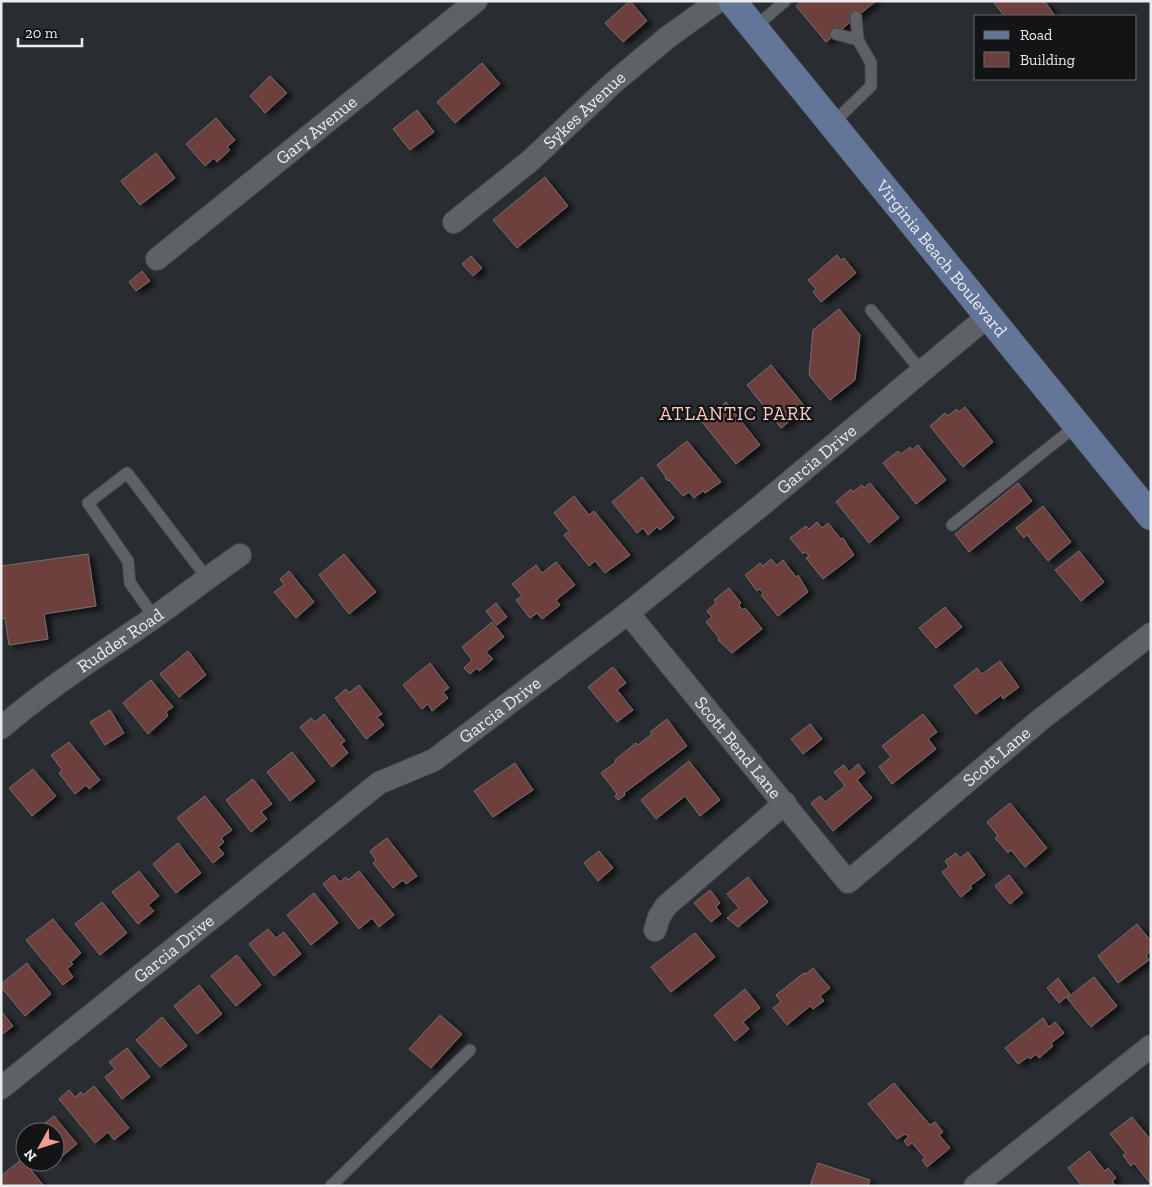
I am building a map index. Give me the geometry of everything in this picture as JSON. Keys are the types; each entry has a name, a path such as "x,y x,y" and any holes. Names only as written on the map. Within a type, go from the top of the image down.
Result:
{"main road":[{"name":"Virginia Beach Boulevard","path":"732,1 1151,516"}],"street":[{"name":"Gary Avenue","path":"157,259 476,1"},
{"name":"Sykes Avenue","path":"454,222 530,161 613,83 668,37 718,1"},
{"name":"Garcia Drive","path":"1,1088 379,782 434,760 628,613 763,504 988,316"},
{"name":"Rudder Road","path":"1,728 34,700 240,555"},
{"name":"Scott Bend Lane","path":"628,613 848,882"},
{"name":"Scott Lane","path":"848,882 1040,720 1151,634"},
{"path":"655,930 659,917 666,906 785,803"},
{"path":"975,1186 1151,1046"}],"lane":[{"path":"754,28 785,1"},
{"path":"832,124 871,86 871,63 858,40 856,17"},
{"path":"836,34 858,40"},
{"path":"871,310 922,372"},
{"path":"952,525 1077,425"},
{"path":"154,617 130,583 128,561 88,503 127,473 207,578"},
{"path":"330,1186 470,1050"}],"building":[{"path":"630,1 647,21 623,42 605,23"},
{"path":"802,1 876,1 826,42 796,6"},
{"path":"993,1 1042,1 1043,3 1045,2 1054,15 1003,15"},
{"path":"482,63 500,84 455,123 437,102"},
{"path":"270,76 287,93 265,113 250,96"},
{"path":"417,110 434,132 410,150 393,129"},
{"path":"216,118 235,140 227,147 230,150 217,162 214,158 205,166 186,144"},
{"path":"156,153 175,178 140,205 121,181"},
{"path":"545,177 568,206 517,248 493,220"},
{"path":"837,255 841,260 844,258 856,273 821,302 813,292 816,289 808,280"},
{"path":"471,256 482,268 473,276 462,264"},
{"path":"142,271 150,281 136,291 129,282"},
{"path":"839,309 860,335 855,380 830,400 809,375 813,330"},
{"path":"771,365 806,408 781,428 747,385"},
{"path":"726,402 760,445 736,464 702,422"},
{"path":"965,407 993,442 963,467 930,426 945,413 948,416 957,409 959,412"},
{"path":"687,441 721,482 694,498 689,492 683,496 665,478 657,465"},
{"path":"918,445 946,480 916,504 883,463 898,451 901,454 910,447 912,450"},
{"path":"642,477 674,518 660,530 657,527 648,535 643,528 637,533 612,502"},
{"path":"870,483 899,518 869,543 836,502 851,489 853,492 862,485 864,488"},
{"path":"1018,483 1032,501 969,552 955,534"},
{"path":"574,496 589,515 594,511 630,555 605,573 595,561 589,566 564,535 569,531 554,513"},
{"path":"1043,506 1071,542 1048,561 1027,535 1024,538 1016,528"},
{"path":"817,522 822,528 828,523 841,539 843,538 854,555 823,579 806,558 809,556 805,552 803,554 790,538 806,526 809,529"},
{"path":"1079,551 1104,582 1081,601 1055,570"},
{"path":"88,554 96,606 44,614 48,639 9,645 5,618 1,619 1,566"},
{"path":"344,554 376,592 349,614 319,575"},
{"path":"771,559 777,565 783,560 796,577 798,575 808,592 778,616 761,595 763,593 760,589 757,591 745,575 760,563 763,566"},
{"path":"556,562 575,585 556,600 560,605 542,619 537,613 530,618 516,600 522,596 512,584 536,565 542,573"},
{"path":"289,571 314,602 296,618 274,592 284,585 280,579"},
{"path":"729,588 741,603 739,605 742,610 745,608 762,629 732,653 718,640 719,638 706,622 712,617 707,611 716,603 714,600"},
{"path":"496,603 507,617 497,625 486,611"},
{"path":"945,607 962,627 936,648 919,628"},
{"path":"492,622 504,637 486,652 493,659 479,671 477,668 470,674 464,668 472,660 462,647"},
{"path":"188,651 206,675 179,697 160,674"},
{"path":"1000,661 1019,687 1003,699 1001,695 976,714 954,686 977,668 982,674"},
{"path":"430,663 449,688 443,692 448,698 432,711 428,704 422,709 403,685"},
{"path":"613,667 626,683 617,690 633,710 617,722 588,687"},
{"path":"151,680 173,707 166,712 168,716 148,734 123,703"},
{"path":"359,685 382,714 377,717 384,725 366,739 335,698 346,689 349,693"},
{"path":"110,710 124,733 105,745 90,722"},
{"path":"324,714 345,741 341,744 348,753 332,767 300,727 311,718 315,722"},
{"path":"923,714 937,732 928,739 936,749 892,784 879,767 891,757 882,746"},
{"path":"667,719 687,746 624,793 625,795 618,800 615,796 617,794 601,773 636,743 638,745 652,734 650,732"},
{"path":"810,724 822,739 803,754 791,739"},
{"path":"69,742 100,780 89,789 86,785 75,794 59,773 62,770 51,755"},
{"path":"292,752 315,781 290,801 267,772"},
{"path":"689,761 720,800 700,816 685,796 656,819 641,800"},
{"path":"515,763 533,790 493,817 474,791"},
{"path":"858,764 865,773 857,780 872,798 833,831 811,803 820,796 825,802 845,786 834,772 844,765 849,772"},
{"path":"33,769 56,796 32,816 9,788"},
{"path":"253,779 272,804 261,812 267,819 251,832 226,800"},
{"path":"205,796 232,830 221,838 224,842 218,847 224,854 213,863 177,818"},
{"path":"1010,803 1047,848 1025,867 1011,850 1008,853 995,838 998,836 987,822"},
{"path":"387,838 417,876 406,884 403,880 393,888 373,863 376,860 370,851"},
{"path":"178,843 201,873 176,893 153,864"},
{"path":"599,851 613,868 598,881 584,863"},
{"path":"968,852 985,875 970,886 972,888 961,897 942,872 949,867 945,861 956,853 960,858"},
{"path":"139,871 159,896 148,905 154,911 138,924 112,892"},
{"path":"359,871 394,915 379,927 372,918 359,929 323,884 334,875 340,882 346,877 348,880"},
{"path":"1009,875 1023,893 1010,904 995,886"},
{"path":"748,877 768,902 738,927 727,918 739,908 727,894"},
{"path":"710,890 720,903 716,907 721,914 711,922 694,903"},
{"path":"314,893 338,923 311,945 287,915"},
{"path":"102,902 127,933 100,955 75,924"},
{"path":"53,919 81,953 71,962 73,964 67,969 73,977 63,985 26,940"},
{"path":"1137,924 1151,941 1151,951 1146,955 1149,960 1118,983 1098,956"},
{"path":"268,929 276,938 284,932 301,954 274,976 249,944"},
{"path":"695,933 715,957 671,992 651,967"},
{"path":"237,955 261,985 236,1006 211,976"},
{"path":"27,963 51,994 25,1016 1,987 1,984"},
{"path":"813,968 830,988 820,996 824,1001 813,1009 810,1006 787,1025 773,1008 781,1002 776,995"},
{"path":"1094,977 1117,1006 1091,1027 1067,998"},
{"path":"1058,978 1070,994 1059,1003 1047,988"},
{"path":"199,985 222,1014 197,1034 174,1006"},
{"path":"745,989 760,1008 743,1022 749,1029 735,1041 714,1015"},
{"path":"1,1011 13,1026 1,1035"},
{"path":"440,1015 462,1034 431,1068 409,1049"},
{"path":"162,1017 187,1046 160,1067 136,1040"},
{"path":"1043,1018 1049,1027 1055,1022 1064,1033 1051,1043 1053,1046 1039,1058 1036,1054 1018,1064 1005,1048"},
{"path":"127,1048 150,1077 122,1099 105,1077 115,1069 109,1062"},
{"path":"894,1083 930,1125 935,1122 943,1132 939,1135 950,1148 927,1167 922,1160 925,1158 912,1143 908,1146 904,1141 908,1137 905,1134 897,1139 868,1104"},
{"path":"94,1086 129,1128 114,1140 108,1132 95,1143 59,1099 69,1090 75,1097 81,1092 83,1095"},
{"path":"54,1116 59,1122 46,1122"},
{"path":"1132,1117 1151,1140 1150,1183 1134,1163 1131,1166 1123,1155 1126,1153 1110,1134"},
{"path":"65,1129 77,1144 65,1154"},
{"path":"1089,1151 1105,1171 1108,1168 1116,1178 1112,1181 1116,1186 1082,1186 1068,1168"},
{"path":"818,1163 870,1180 868,1186 810,1186"},
{"path":"15,1165 15,1172 33,1172 44,1186 1,1186 1,1176"}],"district":[{"name":"ATLANTIC PARK","path":"736,413"}]}
